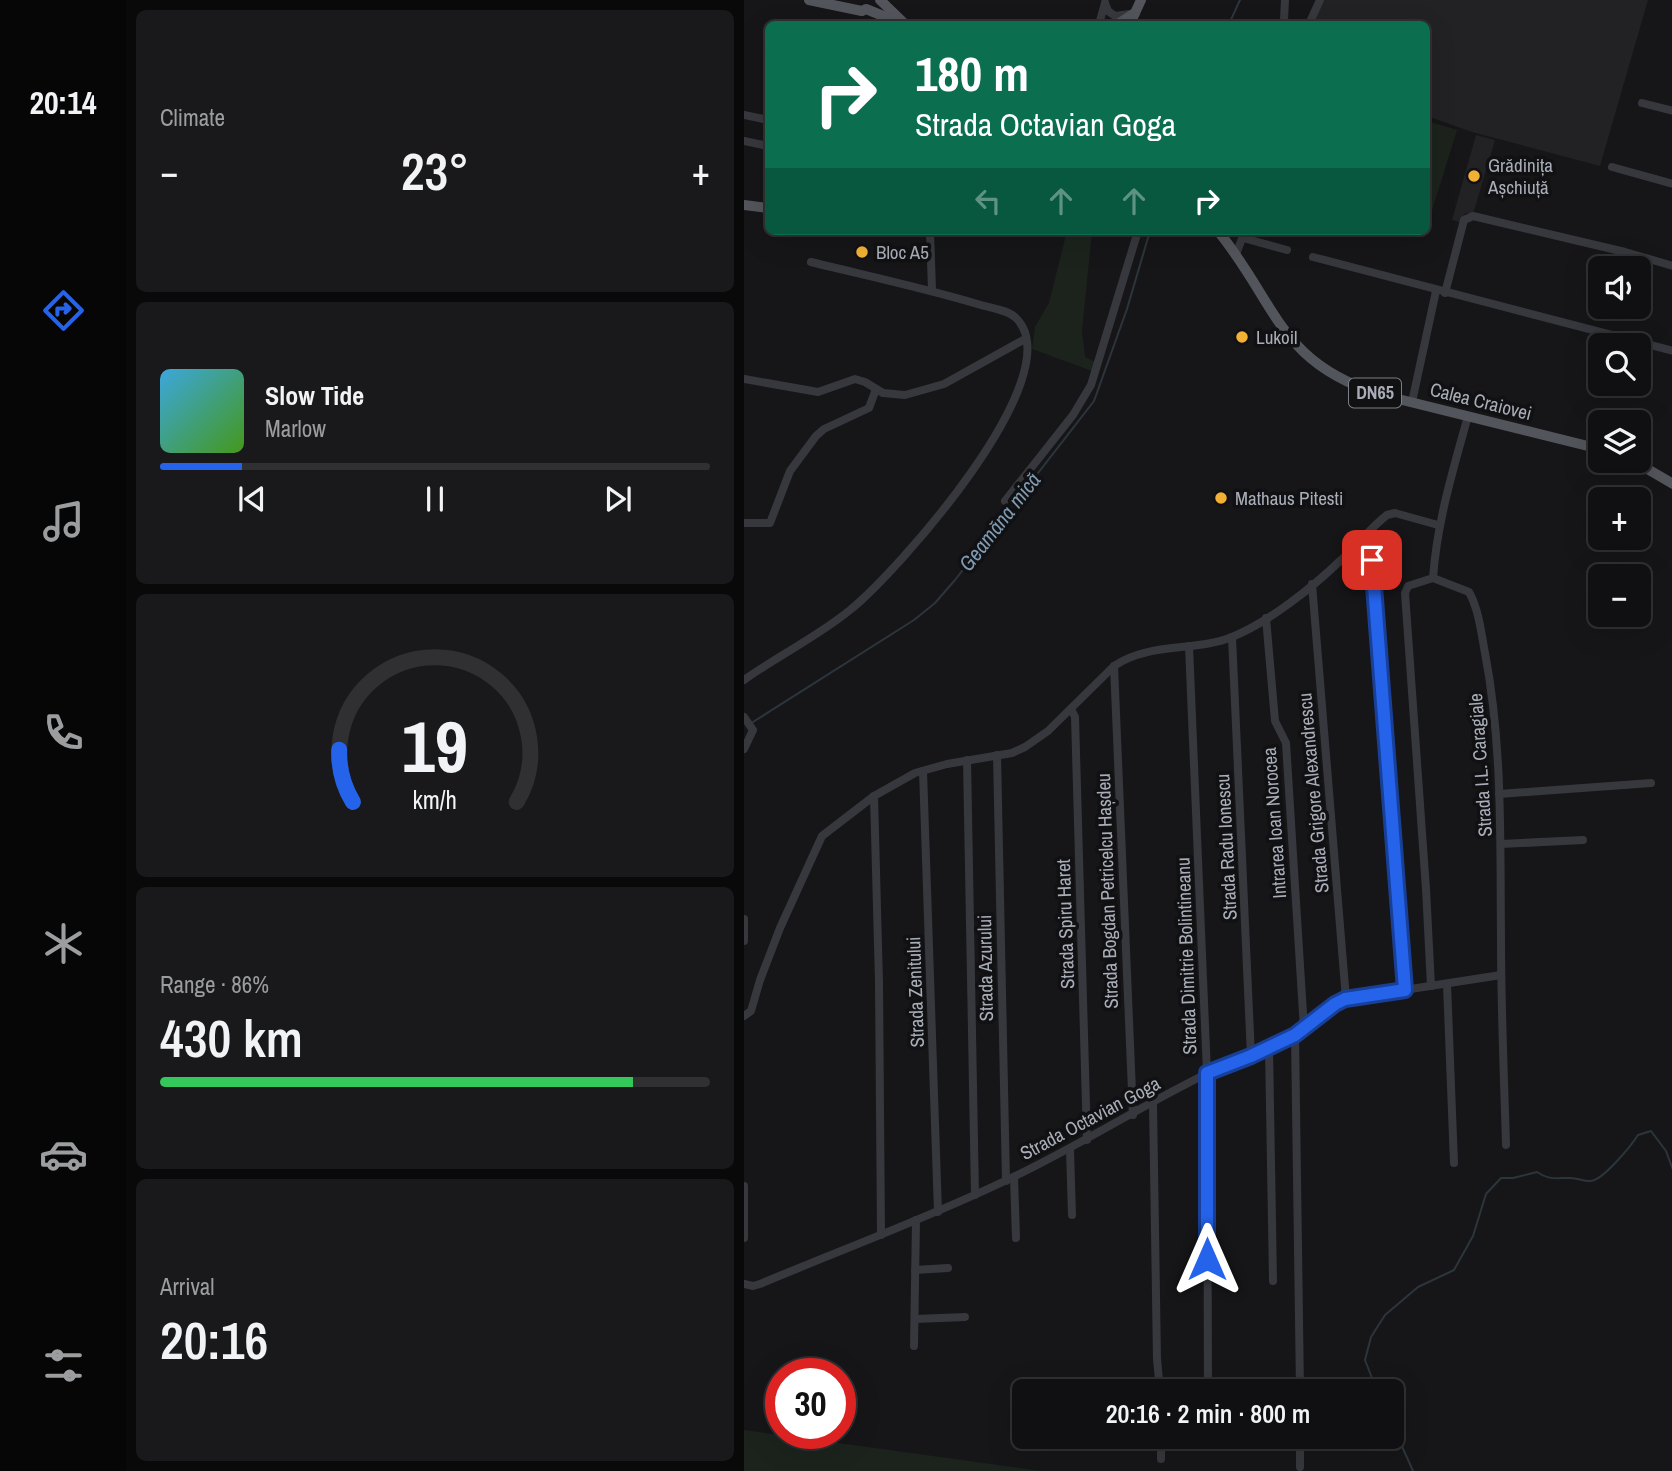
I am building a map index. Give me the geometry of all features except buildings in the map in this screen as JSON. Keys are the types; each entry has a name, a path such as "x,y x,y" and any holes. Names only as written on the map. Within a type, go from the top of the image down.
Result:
{"main road":[{"path":"809,0 831,2 862,11 875,0"},
{"path":"880,0 901,21"},
{"path":"1131,21 1141,0"},
{"path":"866,9 896,21"},
{"path":"1123,21 1135,13"},
{"path":"744,205 765,208"},
{"name":"Calea Craiovei","path":"1221,235 1281,327 1313,362 1327,372 1359,388 1588,446"},
{"path":"1651,471 1672,484"}],"street":[{"path":"1284,21 1285,0"},
{"path":"1310,21 1320,0"},
{"path":"1105,1 1108,10 1115,16 1135,13"},
{"path":"1101,21 1105,1"},
{"path":"1642,103 1672,111"},
{"path":"744,115 765,119"},
{"path":"744,141 765,145"},
{"path":"1612,167 1672,184"},
{"path":"1412,402 1441,292 1464,220 1473,216 1625,252 1672,266"},
{"path":"930,235 932,290"},
{"path":"1005,501 1072,415 1091,385 1137,235"},
{"path":"1236,254 1244,235"},
{"path":"1247,235 1286,250"},
{"path":"1313,257 1672,351"},
{"path":"744,680 828,627 874,589 901,562 977,466 991,442 1027,362 1025,339 1020,324 1011,314 932,290 812,262"},
{"path":"744,379 818,392 855,379 883,393 898,396 935,387 1025,339"},
{"path":"744,523 770,523 790,471 816,436 824,429 869,408 876,389"},
{"path":"1431,986 1405,593 1408,586 1433,578 1438,525 1468,416"},
{"path":"744,1017 751,1012 780,928 822,836 874,796 923,771 1025,747 1048,731 1126,657 1232,637 1266,618 1340,562 1387,515 1395,513 1438,525"},
{"path":"1372,560 1405,990"},
{"name":"Strada I.L. Caragiale","path":"1433,578 1469,592 1473,599 1495,711 1501,844 1501,975 1506,1145"},
{"name":"Strada Grigore Alexandrescu","path":"1312,584 1345,999"},
{"name":"Intrarea Ioan Norocea","path":"1266,618 1275,721 1286,743 1305,1030"},
{"name":"Strada Radu Ionescu","path":"1232,637 1251,1056"},
{"name":"Strada Dimitrie Bolintineanu","path":"1189,646 1207,1073 1208,1379"},
{"name":"Strada Bogdan Petricelcu Hașdeu","path":"1114,666 1132,1115"},
{"name":"Strada Spiru Haret","path":"1071,709 1075,717 1087,1140"},
{"path":"744,749 753,730 745,718"},
{"name":"Strada Azurului","path":"997,755 1010,1179 1016,1238"},
{"path":"967,761 975,1195"},
{"name":"Strada Zenitului","path":"923,771 938,1212"},
{"path":"1499,794 1651,783"},
{"path":"874,796 881,1235"},
{"path":"1501,844 1583,840"},
{"path":"744,919 744,940"},
{"name":"Strada Octavian Goga","path":"744,1284 760,1284 938,1212 1010,1179 1087,1140 1207,1073 1251,1056 1305,1030 1335,1004 1345,999 1501,975"},
{"path":"1447,984 1454,1163"},
{"path":"1295,1035 1300,1379"},
{"path":"1269,1048 1273,1281"},
{"path":"1153,1103 1159,1379"},
{"path":"1070,1149 1072,1215"},
{"path":"744,1186 744,1238"},
{"path":"914,1346 916,1220"},
{"path":"915,1270 948,1268"},
{"path":"915,1319 965,1317"},
{"path":"1160,1449 1160,1459"},
{"path":"1300,1449 1300,1467"}],"shaded area":[{"path":"1324,0 1648,0 1600,166 1472,132 1430,117 1430,21 1314,21"},
{"path":"1430,122 1457,130 1430,217"},
{"name":"Grădinița Așchiuță","path":"1476,135 1495,140 1473,214 1465,213 1460,222 1452,220"},
{"path":"1066,235 1092,235 1082,331 1085,357 1097,363 1095,372 1032,349 1035,327 1049,303"},
{"path":"744,1430 765,1433 765,1449 856,1449 856,1445 1041,1471 744,1471"}],"waterway":[{"name":"Geamăna mică","path":"1230,21 1240,0"},
{"name":"Geamăna mică","path":"753,722 914,620 935,603 955,580 1094,401 1127,309 1149,235"},
{"path":"1372,1379 1365,1360 1371,1337 1385,1315 1418,1287 1454,1270 1473,1236 1486,1194 1501,1178 1537,1172 1549,1177 1591,1181 1609,1169 1638,1135 1651,1131 1666,1151 1673,1170"},
{"path":"1403,1449 1413,1471"}],"place":[{"name":"Grădinița Așchiuță","path":"1474,176"},
{"name":"Bloc A5","path":"862,252"},
{"name":"Lukoil","path":"1242,337"},
{"name":"Mathaus Pitesti","path":"1221,498"}],"route":[{"path":"1207,1259 1207,1073 1251,1056 1305,1030 1335,1004 1345,999 1405,990 1372,560"}]}
